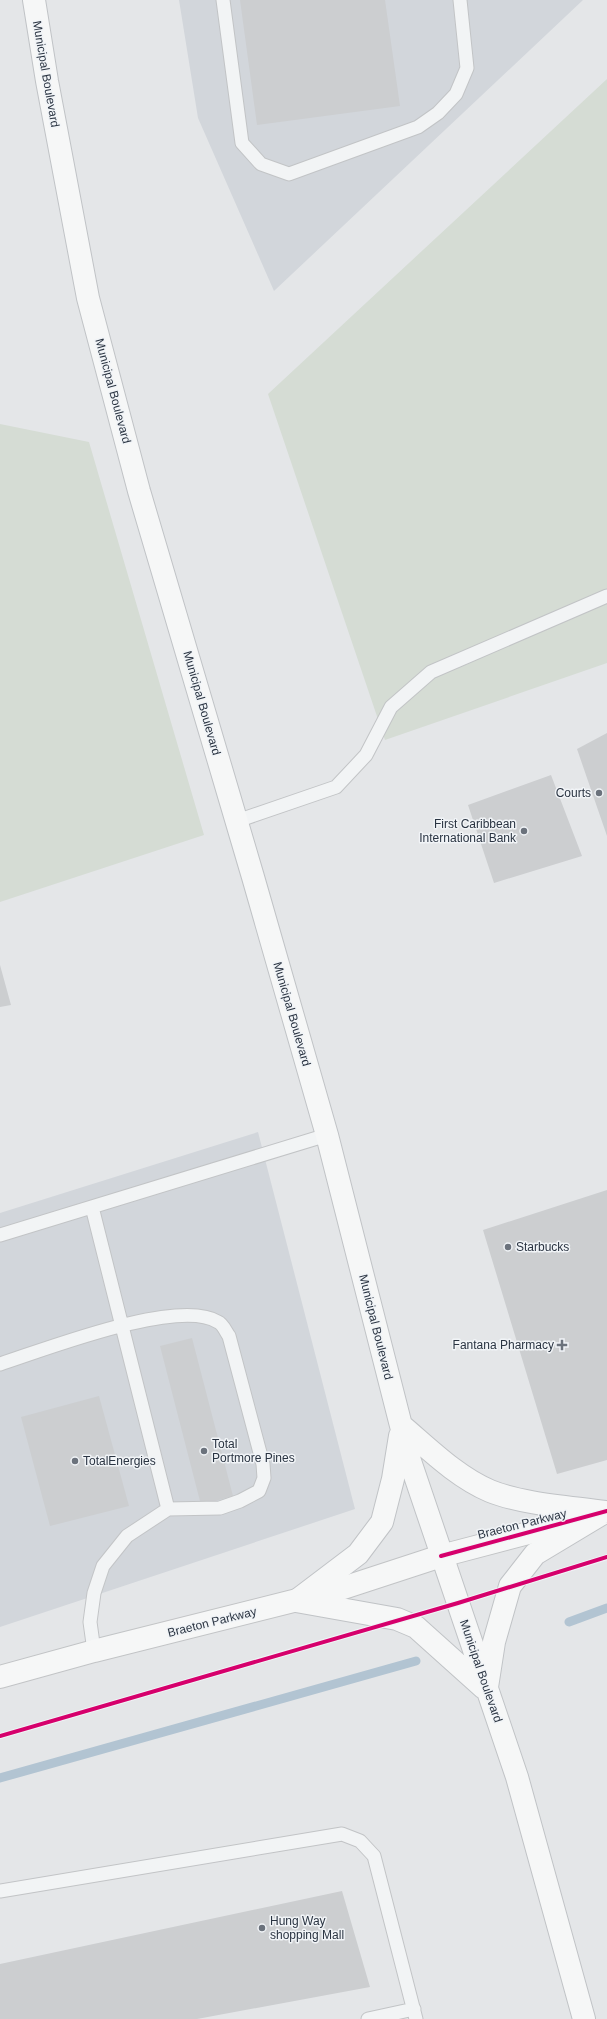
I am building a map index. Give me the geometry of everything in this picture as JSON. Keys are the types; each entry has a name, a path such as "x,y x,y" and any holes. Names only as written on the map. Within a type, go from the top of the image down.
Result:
{"main road":[{"name":"Municipal Boulevard","path":"34,0 48,88 88,298 139,491 237,821 327,1135 410,1461 486,1690 517,1777 584,2019"},
{"path":"402,1426 448,1465 490,1491 533,1502 606,1512"},
{"path":"296,1601 358,1554 382,1522 393,1479 402,1426"},
{"path":"486,1690 494,1642 510,1586 535,1554 606,1512"},
{"name":"Braeton Parkway","path":"0,1677 94,1651 337,1590 441,1556 606,1512"},
{"path":"296,1601 397,1619 416,1627 486,1690"}],"lane":[{"path":"223,0 242,143 260,164 289,174 418,127 438,113 456,94 467,68 460,0"},
{"path":"237,821 336,787 366,755 391,707 431,672 607,596"},
{"path":"0,1235 327,1135"},
{"path":"92,1207 168,1509"},
{"path":"0,1364 122,1324 186,1314 200,1316 219,1322 229,1336 263,1464 264,1478 259,1491 240,1501 220,1508 168,1509 127,1536 103,1566 94,1593 90,1622 94,1651"},
{"path":"0,1891 342,1834 360,1841 374,1856 415,2014 368,2019"}],"shaded area":[{"path":"179,0 583,0 274,291 198,118"},
{"path":"607,79 607,663 385,740 268,394"},
{"path":"0,424 89,442 204,835 0,902"},
{"path":"258,1132 355,1509 0,1627 0,1213"}],"building":[{"path":"240,0 385,0 400,106 257,125"},
{"name":"Courts","path":"607,733 607,836 577,749"},
{"name":"First Caribbean International Bank","path":"551,775 582,856 494,883 468,805"},
{"path":"0,965 11,1005 0,1007"},
{"name":"Fantana Pharmacy","path":"607,1190 607,1460 557,1474 483,1230"},
{"name":"Total Portmore Pines","path":"192,1338 233,1496 201,1505 160,1346"},
{"name":"TotalEnergies","path":"99,1396 129,1506 50,1526 21,1417"},
{"name":"Hung Way shopping Mall","path":"342,1891 370,1987 197,2019 0,2019 0,1964"}],"waterway":[{"path":"569,1622 607,1608"},
{"path":"0,1778 416,1661"}],"cycle path":[{"path":"441,1556 607,1511"},
{"path":"0,1736 458,1603 607,1557"}],"place":[{"name":"Courts","path":"599,793"},
{"name":"First Caribbean International Bank","path":"524,831"},
{"name":"Starbucks","path":"508,1247"},
{"name":"Fantana Pharmacy","path":"562,1345"},
{"name":"Total Portmore Pines","path":"204,1451"},
{"name":"TotalEnergies","path":"75,1461"},
{"name":"Hung Way shopping Mall","path":"262,1928"}]}
